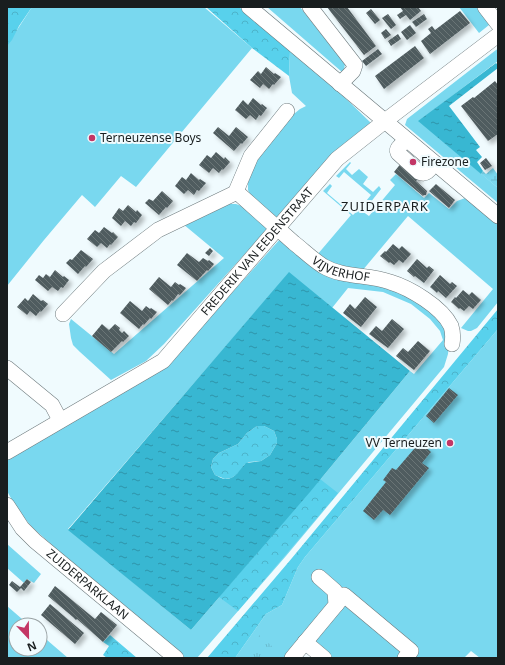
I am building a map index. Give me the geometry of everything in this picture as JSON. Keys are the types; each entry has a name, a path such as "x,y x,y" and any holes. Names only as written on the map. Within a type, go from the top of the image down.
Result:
{"street":[{"path":"249,7 385,121 404,142 498,216"},
{"path":"310,7 355,65 353,71 340,84"},
{"path":"485,7 498,24"},
{"name":"FREDERIK VAN EEDENSTRAAT","path":"7,452 163,361 337,159 498,35"},
{"path":"62,314 104,271 158,230 236,192 251,156 287,111"},
{"name":"VIJVERHOF","path":"236,192 323,266 339,273 377,278 390,282 407,289 437,308 458,329 452,333 452,344"},
{"path":"7,368 52,406 60,420"},
{"name":"ZUIDERPARKLAAN","path":"7,505 22,528 35,541 176,658"},
{"path":"319,577 335,591 336,605"},
{"path":"292,658 344,595 411,651 405,658"},
{"path":"305,642 324,658"}],"green space":[{"path":"7,7 32,7 7,46"},
{"name":"Terneuzense Boys","path":"32,7 204,7 252,48 136,187 121,176 95,207 82,195 7,286 7,40 17,30"},
{"path":"206,7 239,7 290,51 289,76 252,48"},
{"path":"267,7 300,7 345,64 344,70 342,72"},
{"path":"459,7 483,7 494,21 479,33"},
{"path":"498,49 498,61 419,121 498,188 498,203 405,125 407,119"},
{"path":"290,51 335,88 372,124 276,218 251,197 248,190 248,180 253,166 289,118 306,106 292,93 289,76"},
{"path":"350,162 351,163 346,169 352,175 359,169 368,177 363,184 373,192 379,186 381,189 370,203 366,201 371,195 344,172 339,178 336,176"},
{"path":"493,168 498,175 498,188 481,174 483,171 486,174"},
{"path":"396,174 424,198 429,193 449,209 457,201 468,197 498,223 498,302 477,328 468,331 461,328 493,289 408,216 362,271 338,267 317,255 351,215 323,191 330,184 332,186 327,193 353,215 359,209 369,216 395,185 390,180"},
{"path":"228,204 236,204 244,207 269,227 164,344 146,361 111,380 73,345 69,324 71,319 114,354 224,258 183,224"},
{"path":"281,238 381,286 404,294 436,315 443,325 449,343 448,354 444,367 286,556 197,658 185,658 81,571 33,528 18,511 7,491 7,459 179,352","holes":["289,273 332,308 348,288 383,292 411,304 430,319 440,331 443,340 414,374 410,371 310,492 191,630 68,529"]},
{"path":"498,309 498,329 305,557 298,567 282,605 266,614 235,658 207,658 292,558"},
{"name":"VV Terneuzen","path":"498,329 498,658 480,658 471,651 464,658 316,658 302,646 345,591 323,572 331,601 285,658 235,658 266,614 282,605 298,567 305,557"},
{"path":"257,426 264,426 274,431 277,443 270,455 261,461 249,462 231,478 225,479 215,475 211,467 213,459 219,453 238,444 247,433"},
{"path":"320,479 338,493 238,611 219,597"},
{"path":"7,544 41,574 34,583 27,579 24,583 7,568"},
{"path":"7,606 20,617 8,617 8,657 48,657 48,641 68,658 7,658"},
{"path":"110,635 137,658 107,658 103,655 109,646 103,642"},
{"path":"260,635 278,652 273,658 244,658 242,656"}],"water":[{"path":"496,63 498,68 449,106 480,147 476,150 482,157 477,162 483,171 481,174 418,121"},
{"path":"289,272 410,371 310,492 191,630 68,530","holes":["257,426 264,426 274,431 277,439 277,443 270,455 261,461 246,463 232,478 224,479 215,475 211,467 213,459 219,453 238,444 247,433"]}],"building":[{"path":"327,7 347,7 376,46 364,55"},
{"path":"400,7 418,7 421,11 410,20 406,15 400,19 397,15 403,11"},
{"path":"371,9 380,20 375,24 366,13"},
{"path":"460,11 470,23 430,54 421,41 431,33 428,29 432,26 435,30"},
{"path":"388,14 396,25 391,29 382,18"},
{"path":"424,14 427,19 416,27 412,22"},
{"path":"410,25 416,33 407,40 401,32"},
{"path":"386,29 391,35 385,39 381,33"},
{"path":"398,34 401,39 391,46 388,41"},
{"path":"415,46 424,58 384,89 375,76"},
{"path":"378,49 382,54 366,66 362,61"},
{"path":"266,67 274,74 275,73 281,77 269,89 263,84 260,88 250,80 258,71 261,74"},
{"path":"495,81 498,85 498,134 488,141 461,106 473,97 474,98"},
{"path":"253,98 267,108 256,120 250,115 246,119 235,110 243,100 248,105"},
{"path":"218,127 229,136 236,127 248,137 234,151 213,133"},
{"path":"216,152 230,162 219,173 213,168 209,173 199,165 207,155 211,158"},
{"path":"486,158 492,166 485,170 480,163"},
{"path":"402,162 420,177 416,181 427,191 426,195 423,196 394,172"},
{"path":"191,173 199,180 200,179 206,183 199,191 197,190 194,195 188,190 184,194 175,186 182,177 186,180"},
{"path":"436,184 455,200 449,208 429,191"},
{"path":"162,191 173,201 159,215 145,203 149,199 153,201"},
{"path":"128,205 142,215 136,223 134,222 131,226 125,221 121,226 112,218 119,208 123,211"},
{"path":"104,227 118,237 107,248 101,243 97,247 87,239 95,230 99,233"},
{"path":"393,244 399,249 402,246 411,254 403,263 399,260 394,265 380,256"},
{"path":"210,248 213,251 209,256 205,253"},
{"path":"81,250 93,259 78,274 66,263 70,259 72,260"},
{"path":"187,253 199,262 203,258 214,264 197,281 177,265"},
{"path":"417,259 427,268 429,266 434,270 424,283 407,271"},
{"path":"55,270 69,280 63,288 61,287 58,291 52,287 48,291 35,280 39,275 43,278 46,274 50,277"},
{"path":"440,275 450,284 452,282 457,286 446,298 438,291 437,293 430,287"},
{"path":"159,277 171,287 175,282 186,288 168,305 149,289"},
{"path":"463,290 469,295 472,292 481,300 473,309 469,306 464,311 460,308 459,309 451,302"},
{"path":"33,294 41,301 43,300 48,304 36,316 30,311 27,315 17,307 25,298 28,301"},
{"path":"365,297 377,307 361,327 343,313 350,304 355,309"},
{"path":"130,301 142,311 146,306 157,312 139,329 120,313"},
{"path":"392,319 404,329 388,348 369,334 376,326 382,331"},
{"path":"102,324 109,330 115,324 120,328 119,330 122,333 124,331 129,336 111,352 92,336"},
{"path":"418,341 430,351 414,370 396,356 403,348 408,352"},
{"path":"449,388 458,395 434,423 426,416"},
{"path":"420,442 431,452 422,463 429,468 390,515 383,510 374,520 363,511 386,482 383,480 392,468 396,470"},
{"path":"27,579 31,582 24,591 21,588 17,592 9,585 12,581 20,587"},
{"path":"55,586 95,619 101,612 117,625 103,642 48,596"},
{"path":"50,604 84,633 75,644 48,621 48,617 43,617 41,615"}],"place":[{"name":"Terneuzense Boys","path":"92,138"},
{"name":"Firezone","path":"413,162"},
{"name":"VV Terneuzen","path":"450,443"}],"district":[{"name":"ZUIDERPARK","path":"385,206"}]}
